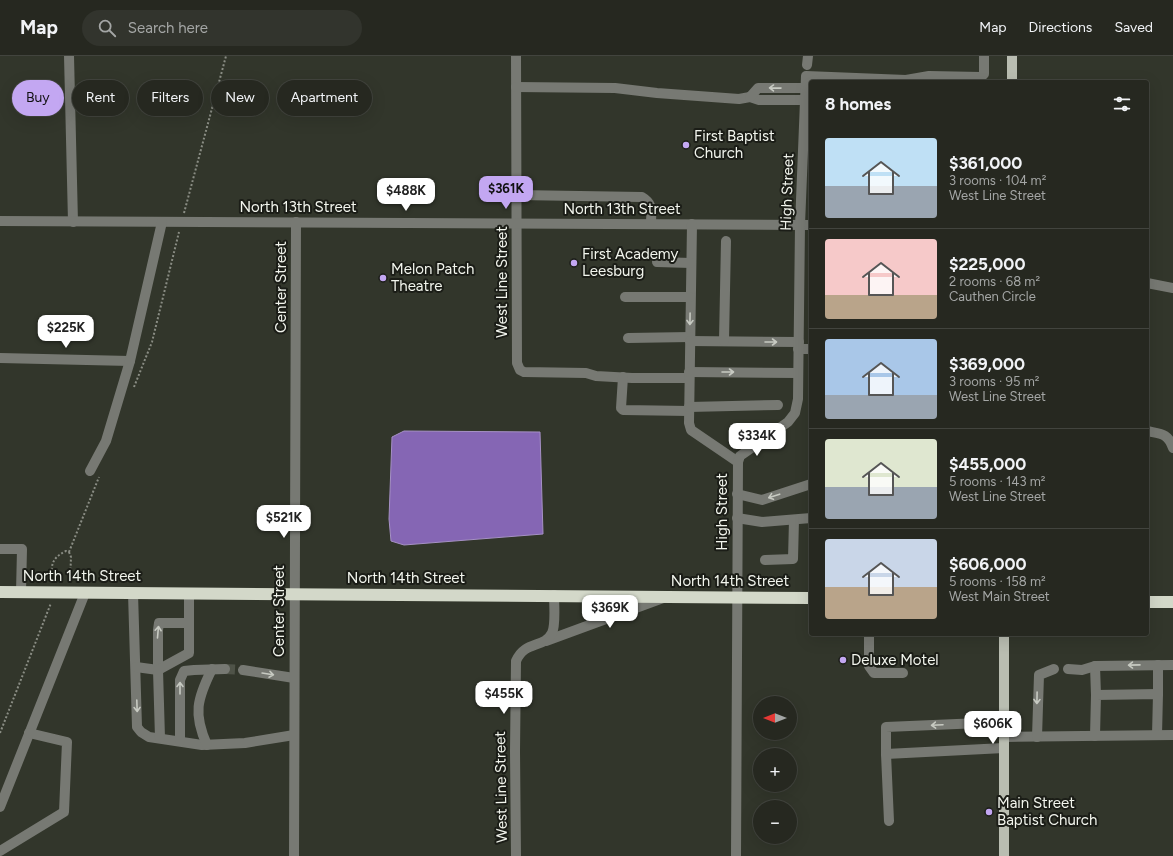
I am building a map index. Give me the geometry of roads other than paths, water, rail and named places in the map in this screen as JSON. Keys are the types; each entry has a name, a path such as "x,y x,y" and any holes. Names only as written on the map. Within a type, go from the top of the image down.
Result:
{"highway":[{"name":"North 14th Street","path":"0,592 809,598"},
{"path":"1149,602 1173,602"}],"main road":[{"path":"1012,56 1012,80"},
{"path":"1004,636 1004,856"}],"street":[{"path":"69,56 73,222"},
{"name":"West Line Street","path":"516,56 517,363 520,370 524,372 586,373 596,376 623,378"},
{"name":"High Street","path":"736,856 738,462 740,456 788,422 795,413 798,399 800,225 806,76 906,80 929,76 981,77 984,74 984,56"},
{"path":"516,87 615,88 732,99 750,97 759,100 805,100"},
{"path":"750,97 758,88 806,88"},
{"path":"517,194 642,197 648,201 651,208 651,224"},
{"name":"North 13th Street","path":"0,221 809,225"},
{"path":"96,472 130,361 162,222"},
{"name":"Center Street","path":"294,856 296,222"},
{"path":"692,224 688,423 691,430 738,462"},
{"path":"724,342 726,241"},
{"path":"657,262 691,263"},
{"path":"1149,283 1173,288"},
{"path":"625,297 690,297"},
{"path":"628,338 690,339 798,345 809,348"},
{"path":"1,358 130,361"},
{"path":"778,405 623,410 623,378 798,372"},
{"path":"1149,431 1167,436 1173,448"},
{"path":"737,494 762,500 809,485"},
{"path":"737,518 762,522 809,518"},
{"path":"765,560 793,559 794,520"},
{"path":"0,549 22,549 21,592"},
{"path":"0,807 85,593"},
{"path":"133,593 137,726 141,732 149,737 207,745 245,744 294,735"},
{"path":"136,668 158,670 189,653 189,593"},
{"path":"546,641 552,633 554,595"},
{"name":"West Line Street","path":"516,856 515,752 516,661 518,655 526,648 667,597"},
{"path":"160,738 158,670 159,624 189,623"},
{"path":"869,636 869,666 874,673 904,673"},
{"path":"1157,735 1158,665"},
{"path":"1068,669 1082,670 1095,666 1173,665"},
{"path":"1095,666 1095,736"},
{"path":"207,745 200,729 198,705 204,685 212,669"},
{"path":"180,741 180,680 184,671 225,669"},
{"path":"1037,737 1039,675 1054,669"},
{"path":"243,670 294,678"},
{"path":"1096,695 1158,694"},
{"path":"889,821 886,727 1004,722"},
{"path":"0,851 64,812 67,742 29,733"},
{"path":"1004,737 1173,735"},
{"path":"886,754 1004,748"}],"tunnel":[{"path":"225,669 243,670"}],"place":[{"name":"First Baptist Church","path":"686,145"},
{"name":"First Academy Leesburg","path":"574,263"},
{"name":"Melon Patch Theatre","path":"383,278"},
{"name":"Deluxe Motel","path":"843,660"},
{"name":"Main Street Baptist Church","path":"989,812"}]}
